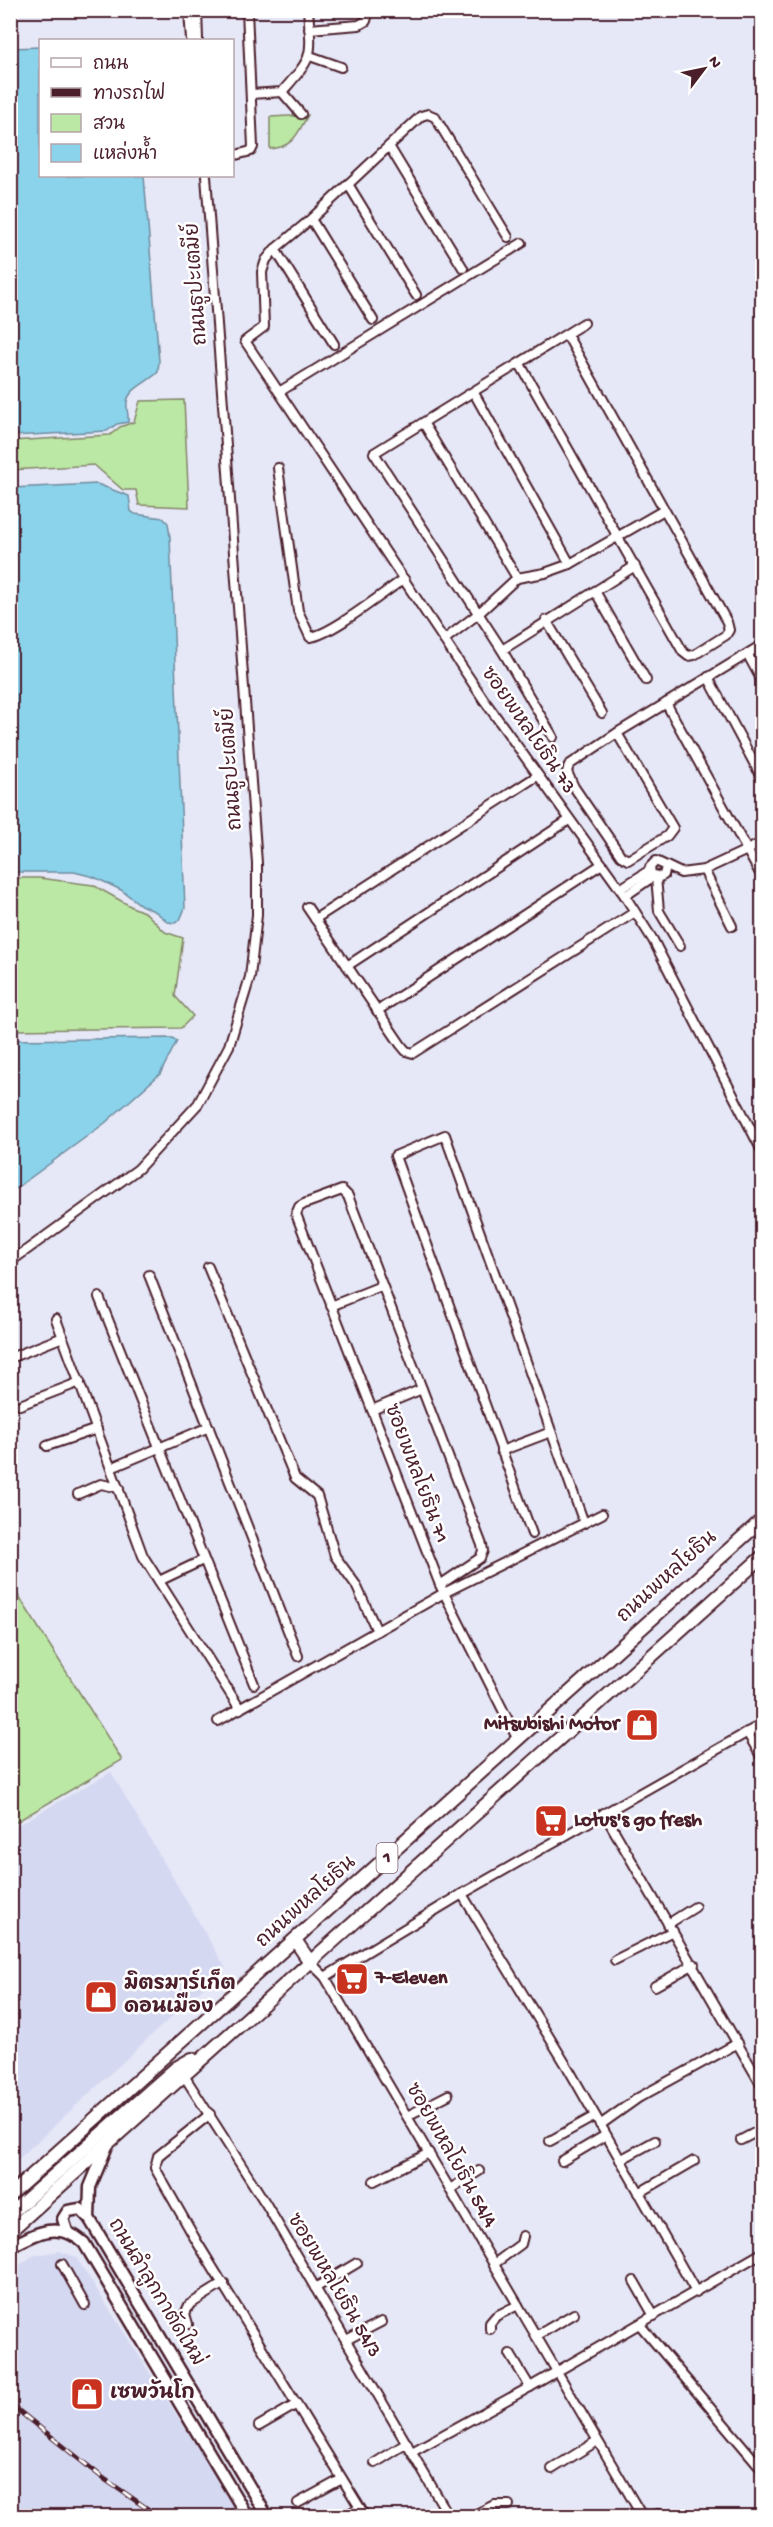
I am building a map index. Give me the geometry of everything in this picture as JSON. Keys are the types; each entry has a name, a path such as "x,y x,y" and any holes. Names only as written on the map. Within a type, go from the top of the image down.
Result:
{"main road":[{"name":"ถนนพหลโยธิน","path":"10,2195 762,1520"},
{"name":"1","path":"10,2230 520,1776 762,1557"},
{"path":"295,1940 310,1962"},
{"path":"10,2214 176,2068 217,2045"},
{"name":"ถนนลำลูกกาตัดใหม่","path":"109,2143 90,2187 89,2218 267,2517"},
{"path":"68,2232 63,2219 68,2211 80,2209 89,2218"},
{"path":"10,2247 45,2230 68,2232"},
{"name":"ถนนลำลูกกาตัดใหม่","path":"68,2232 84,2243 248,2517"}],"street":[{"path":"189,10 191,39"},
{"path":"197,10 198,39"},
{"path":"234,155 251,151 254,147 247,10"},
{"path":"251,94 282,92 304,68 312,48 308,10"},
{"path":"309,29 359,25 366,21 369,10"},
{"path":"310,56 341,68"},
{"path":"282,92 301,114"},
{"path":"334,344 275,249 311,219 421,116 428,114 435,117 508,237"},
{"path":"389,146 463,268"},
{"name":"ถนนธูปะเตมีย์","path":"10,1262 138,1168 198,1104 230,1046 250,978 257,915 257,863 206,177"},
{"path":"348,184 417,295"},
{"path":"311,219 373,320"},
{"path":"279,392 522,243"},
{"name":"ซอยพหลโยธิน 73","path":"275,249 266,261 262,272 264,327 245,341 444,640 537,776 622,892 653,940 762,1151"},
{"path":"554,737 502,650 374,453 584,323"},
{"path":"520,364 683,652 688,656 726,635 729,630 727,622 567,335"},
{"path":"474,393 570,564"},
{"path":"424,424 517,578"},
{"path":"278,468 297,610 310,637 334,627 404,579"},
{"path":"444,640 478,614 517,578 544,573 570,564 664,510"},
{"path":"502,650 546,620 635,566"},
{"path":"595,591 646,680"},
{"path":"546,620 602,713"},
{"path":"617,733 673,828 667,836 631,859 624,859 621,856 574,788 567,771 569,765 617,733 762,645"},
{"path":"748,654 762,681"},
{"path":"708,677 762,778"},
{"path":"666,703 762,877"},
{"path":"315,919 537,776"},
{"path":"347,966 570,820"},
{"path":"645,850 656,861 681,873 704,870 762,843"},
{"path":"656,861 651,864 659,911 680,946"},
{"path":"377,1011 602,864"},
{"path":"622,892 653,875 664,875 666,866"},
{"path":"704,870 732,926"},
{"path":"307,907 401,1045 406,1051 412,1053 635,912"},
{"path":"532,1534 395,1156 445,1135 584,1523"},
{"name":"ซอยพหลโยธิน 71","path":"381,1286 346,1193 342,1190 299,1207 296,1214 440,1585 518,1740"},
{"path":"208,1267 295,1478 317,1496 334,1556 356,1585 377,1631"},
{"path":"148,1275 298,1656"},
{"path":"331,1306 381,1286 422,1389 483,1551 480,1558 440,1585"},
{"path":"99,1298 254,1684"},
{"path":"57,1319 143,1556 240,1709"},
{"path":"10,1358 63,1337"},
{"path":"20,1405 80,1382"},
{"path":"372,1410 422,1389"},
{"path":"111,1468 209,1428"},
{"path":"47,1446 97,1429"},
{"path":"501,1451 551,1432"},
{"path":"78,1494 101,1484 119,1488"},
{"path":"218,1721 444,1593 602,1514"},
{"path":"159,1581 203,1560"},
{"path":"326,1977 462,1894 762,1724"},
{"path":"747,1732 762,1758"},
{"path":"604,1812 694,1964 762,2086"},
{"path":"462,1894 595,2116 696,2292"},
{"path":"615,1960 671,1928 694,1907"},
{"name":"ซอยพหลโยธิน 54/4","path":"310,1962 326,1977 642,2517"},
{"path":"656,1986 694,1964"},
{"path":"600,2125 638,2098 738,2043"},
{"name":"ซอยพหลโยธิน 54/3","path":"183,2074 210,2114 315,2288 449,2517"},
{"path":"407,2116 448,2095"},
{"path":"210,2114 158,2156 155,2164 158,2174 365,2517"},
{"path":"550,2141 595,2116"},
{"path":"741,2140 762,2128"},
{"path":"562,2161 606,2135"},
{"path":"620,2160 655,2141"},
{"path":"374,2181 429,2153"},
{"path":"639,2193 694,2162"},
{"path":"450,2189 479,2171"},
{"path":"494,2264 521,2244 523,2236"},
{"path":"411,2452 640,2325 762,2253"},
{"path":"315,2288 357,2263"},
{"path":"62,2264 85,2305"},
{"path":"634,2281 654,2316"},
{"path":"188,2324 185,2314 189,2305 224,2283"},
{"path":"490,2329 490,2323 496,2316 518,2305"},
{"path":"536,2336 574,2314"},
{"path":"346,2340 381,2322"},
{"path":"640,2325 762,2469"},
{"path":"510,2354 530,2387"},
{"path":"259,2426 297,2404"},
{"path":"552,2469 597,2441"},
{"path":"375,2463 406,2443"},
{"path":"298,2503 342,2479"},
{"path":"472,2517 494,2505 509,2505"},
{"path":"344,2517 360,2508"},
{"path":"652,2517 658,2514 667,2517"}],"shaded area":[{"name":"มิตรมาร์เก็ต ดอนเมือง","path":"111,1772 225,1967 11,2166 11,1829"},
{"name":"เซพวันโก","path":"59,2251 76,2257 241,2516 11,2516 11,2272 32,2256"}],"green space":[{"path":"308,115 290,142 285,146 270,149 270,117"},
{"path":"184,400 189,507 139,505 136,490 123,490 94,465 11,470 11,441 110,435 120,427 134,422 140,401"},
{"path":"11,878 39,878 93,885 146,913 165,932 183,938 175,996 193,1016 181,1028 11,1030"},
{"path":"11,1584 122,1760 10,1825"}],"water":[{"path":"39,47 39,177 144,177 158,372 131,393 127,405 128,422 117,424 107,431 11,436 11,48"},
{"path":"97,484 129,496 131,511 135,514 163,518 168,523 185,908 180,920 175,923 168,922 121,890 94,877 74,872 11,872 11,488"},
{"path":"172,1038 177,1041 160,1074 105,1123 11,1192 11,1040"}],"railway":[{"path":"10,2404 103,2478 158,2516"}],"place":[{"name":"Mitsubishi Motor","path":"642,1725"},
{"name":"Lotus's go fresh","path":"551,1821"},
{"name":"7-Eleven","path":"352,1979"},
{"name":"มิตรมาร์เก็ต ดอนเมือง","path":"101,1997"},
{"name":"เซพวันโก","path":"87,2394"}]}
